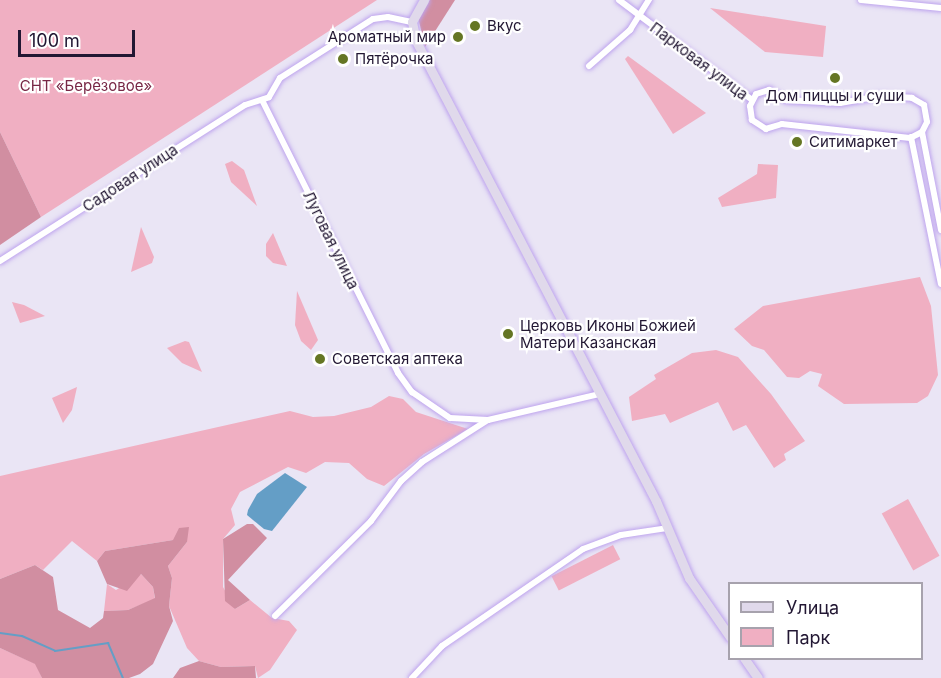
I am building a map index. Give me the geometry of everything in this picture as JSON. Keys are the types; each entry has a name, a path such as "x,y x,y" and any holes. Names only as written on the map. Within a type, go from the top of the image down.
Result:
{"street":[{"path":"424,0 412,22 416,41 600,394 668,528 689,578 728,636"},
{"name":"Парковая улица","path":"619,0 752,100 751,116 763,128 782,124 909,138"},
{"path":"589,66 620,40 640,17 649,0"},
{"path":"861,0 941,8"},
{"path":"262,100 274,93 280,78 373,19 388,17 412,22"},
{"path":"752,100 769,90 786,100 840,103 878,96 912,98 927,112 922,132 941,230"},
{"name":"Садовая улица","path":"0,261 245,105 262,100"},
{"name":"Луговая улица","path":"262,100 401,378 412,392 450,418 488,420"},
{"path":"922,132 909,138 941,284"},
{"path":"275,616 371,521 415,468 488,420 600,394"},
{"path":"412,678 442,646 583,549 601,540 668,528"},
{"path":"745,660 758,678"}],"green space":[{"name":"СНТ «Берёзовое»","path":"0,0 377,0 41,217 0,132"},
{"path":"710,8 826,26 823,57 765,52"},
{"path":"628,56 706,113 673,134 625,59"},
{"path":"232,161 244,170 257,206 231,182 225,164"},
{"path":"758,164 778,165 776,198 722,207 718,198 757,174"},
{"path":"141,227 154,257 152,263 131,272"},
{"path":"273,233 287,266 273,263 266,256 266,244"},
{"path":"920,277 931,306 938,375 928,396 917,403 844,404 818,386 822,374 810,371 799,378 787,377 764,350 752,346 734,329 763,306"},
{"path":"297,291 318,340 311,350 301,341 295,325"},
{"path":"12,302 24,305 45,316 20,323"},
{"path":"185,341 189,342 202,372 182,363 167,348"},
{"path":"716,350 738,357 771,394 805,441 784,454 786,460 774,468 746,425 733,431 718,402 670,423 665,414 632,421 629,397 656,379 654,375 692,353"},
{"path":"77,387 72,410 63,423 52,398"},
{"path":"389,396 403,399 416,412 468,429 424,454 384,486 367,479 349,463 325,462 306,473 288,467 240,492 231,509 235,525 223,539 223,587 235,609 250,600 272,618 289,621 297,630 270,670 258,678 255,666 221,667 199,661 187,648 169,606 172,578 168,566 187,542 173,540 105,551 97,561 72,541 43,570 35,565 0,579 0,476 290,411 313,417 334,416 371,407"},
{"path":"908,499 940,556 913,570 882,514"},
{"path":"613,545 620,559 559,591 552,576"},
{"path":"141,574 153,587 155,599 128,610 104,611 107,584 116,590"},
{"path":"0,648 36,664 42,678 0,678"}],"shaded area":[{"path":"430,0 455,0 425,47 418,17"},
{"path":"0,132 41,217 0,245"},
{"path":"247,524 253,524 267,538 228,580 250,600 235,609 225,601 223,539"},
{"path":"189,527 187,542 168,566 172,578 169,606 173,621 153,664 140,674 129,678 42,678 35,664 0,648 0,579 35,565 53,577 58,610 90,628 103,618 104,611 128,610 155,598 153,587 141,574 127,591 107,584 97,561 105,551 173,540 179,528"},
{"path":"199,661 221,667 255,666 256,678 173,678 180,668"}],"water":[{"path":"285,473 307,487 272,531 264,529 247,515 248,510 257,494"}],"waterway":[{"path":"0,633 22,636 55,651 108,643 123,678"}],"place":[{"name":"Вкус","path":"475,26"},
{"name":"Ароматный мир","path":"458,37"},
{"name":"Пятёрочка","path":"343,59"},
{"name":"Дом пиццы и суши","path":"835,78"},
{"name":"Ситимаркет","path":"797,142"},
{"name":"Церковь Иконы Божией Матери Казанская","path":"508,334"},
{"name":"Советская аптека","path":"320,359"}]}
